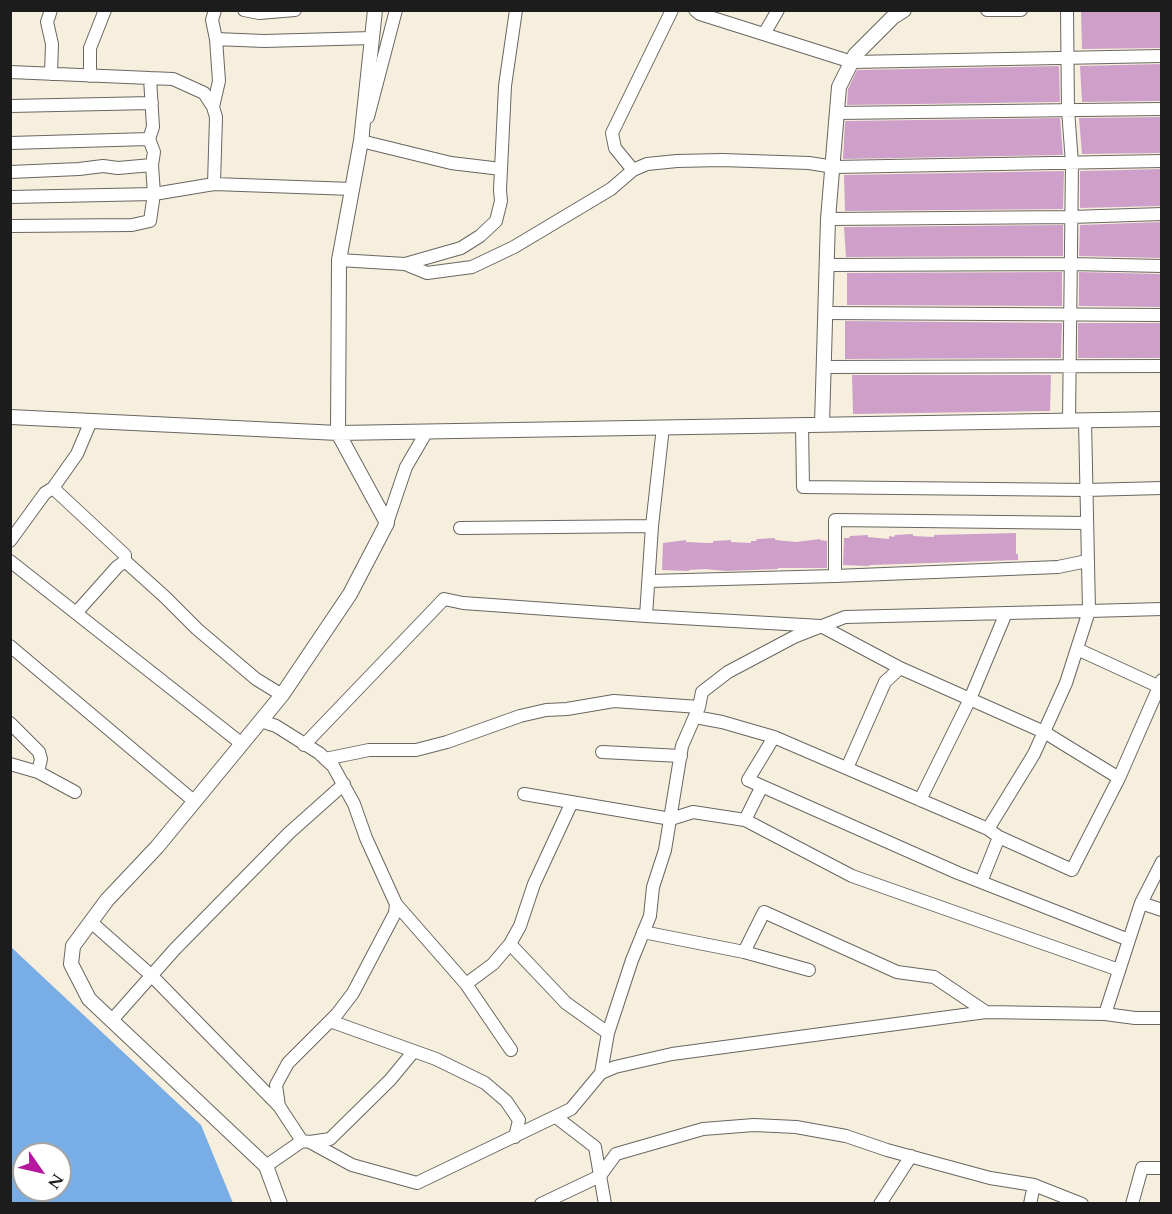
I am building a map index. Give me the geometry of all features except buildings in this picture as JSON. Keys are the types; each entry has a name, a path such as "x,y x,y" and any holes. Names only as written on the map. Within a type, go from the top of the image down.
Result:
{"street":[{"path":"51,10 47,21 52,44 51,74"},
{"path":"90,75 90,48 105,10"},
{"path":"213,107 219,81 216,39 212,20 215,10"},
{"path":"244,10 259,12 295,10"},
{"path":"361,141 375,10"},
{"path":"387,523 338,433 339,260 361,141 396,10"},
{"path":"405,264 461,248 480,236 496,221 501,201 505,86 516,10"},
{"path":"633,170 615,148 612,133 672,10"},
{"path":"695,10 852,62 1161,56"},
{"path":"764,34 778,10"},
{"path":"822,424 828,219 839,87 855,56 893,17 904,10"},
{"path":"987,10 1022,10"},
{"path":"1067,10 1066,58 1072,164 1069,420"},
{"path":"216,39 264,41 372,38"},
{"path":"10,72 173,79 204,93 216,117 214,184"},
{"path":"10,226 132,225 150,221 154,194 152,165 154,152 149,139 153,127 150,78"},
{"path":"10,106 152,103"},
{"path":"836,112 1161,110"},
{"path":"10,143 149,139"},
{"path":"361,141 451,163 501,170"},
{"path":"339,260 405,264 427,273 472,267 514,247 611,189 633,170 647,164 711,160 808,163 834,167 1161,161"},
{"path":"10,172 152,165"},
{"path":"10,197 154,194 214,184 352,189"},
{"path":"828,219 1161,214"},
{"path":"827,265 1161,266"},
{"path":"826,313 1161,315"},
{"path":"824,367 1161,366"},
{"path":"10,417 338,433 1161,419"},
{"path":"988,829 1034,754 1066,683 1089,611 1085,420"},
{"path":"10,541 77,454 91,421"},
{"path":"802,425 803,487 1086,490 1161,488"},
{"path":"646,616 650,581 651,526 663,427"},
{"path":"280,1203 266,1166 89,999 71,964 73,946 107,900 157,848 282,695 350,594 387,523 406,467 427,431"},
{"path":"53,488 125,555 125,561 204,636 256,679 282,695"},
{"path":"836,576 835,520 1086,523"},
{"path":"460,528 651,526"},
{"path":"10,561 242,744"},
{"path":"76,613 125,561"},
{"path":"650,581 1058,567 1087,561"},
{"path":"304,745 444,599 463,603 821,626 900,668 1044,732 1119,778"},
{"path":"601,1073 608,1033 650,916 653,887 665,850 671,819 682,746 697,712 702,692 728,672 794,637 845,616 1161,609"},
{"path":"920,800 970,699 1006,613"},
{"path":"10,646 195,802"},
{"path":"325,759 369,750 416,750 546,710 614,701 697,712 722,722 774,736 988,829 999,837 1072,870 1119,778 1161,685 1077,649"},
{"path":"847,768 885,682 900,668"},
{"path":"261,721 276,726 333,766 344,784 396,904 466,984 511,1050"},
{"path":"10,723 39,752 41,759 38,772"},
{"path":"774,736 748,780 981,882 1129,940"},
{"path":"602,752 681,756"},
{"path":"10,764 38,772 75,792"},
{"path":"112,1020 175,949 289,833 344,784"},
{"path":"745,820 762,786"},
{"path":"524,794 671,819 693,812 745,820 852,876 1119,970"},
{"path":"466,984 493,964 510,944 520,926 534,884 572,802"},
{"path":"981,882 999,837"},
{"path":"1105,1014 1141,903 1161,862"},
{"path":"1141,903 1161,910"},
{"path":"279,1106 276,1084 288,1063 330,1021 353,993 395,913 396,904"},
{"path":"744,952 764,912 897,972 934,977 986,1012"},
{"path":"91,922 152,976 279,1106 306,1142 352,1165 417,1183 571,1109 601,1073 615,1067 672,1054 986,1012 1105,1014 1135,1018 1161,1018"},
{"path":"643,932 744,952 809,970"},
{"path":"510,944 566,1003 608,1033"},
{"path":"330,1021 436,1059 485,1083 506,1101 519,1120 515,1137"},
{"path":"266,1166 306,1142 330,1139 390,1080 414,1051"},
{"path":"556,1117 595,1147 605,1203"},
{"path":"541,1203 600,1176 616,1154 703,1129 754,1125 796,1127 846,1136 887,1150 990,1178 1034,1185 1082,1203"},
{"path":"880,1203 911,1156"},
{"path":"1132,1203 1142,1168 1161,1168"},
{"path":"1030,1203 1034,1185"}],"water":[{"path":"10,946 201,1125 233,1203 11,1203"}]}
